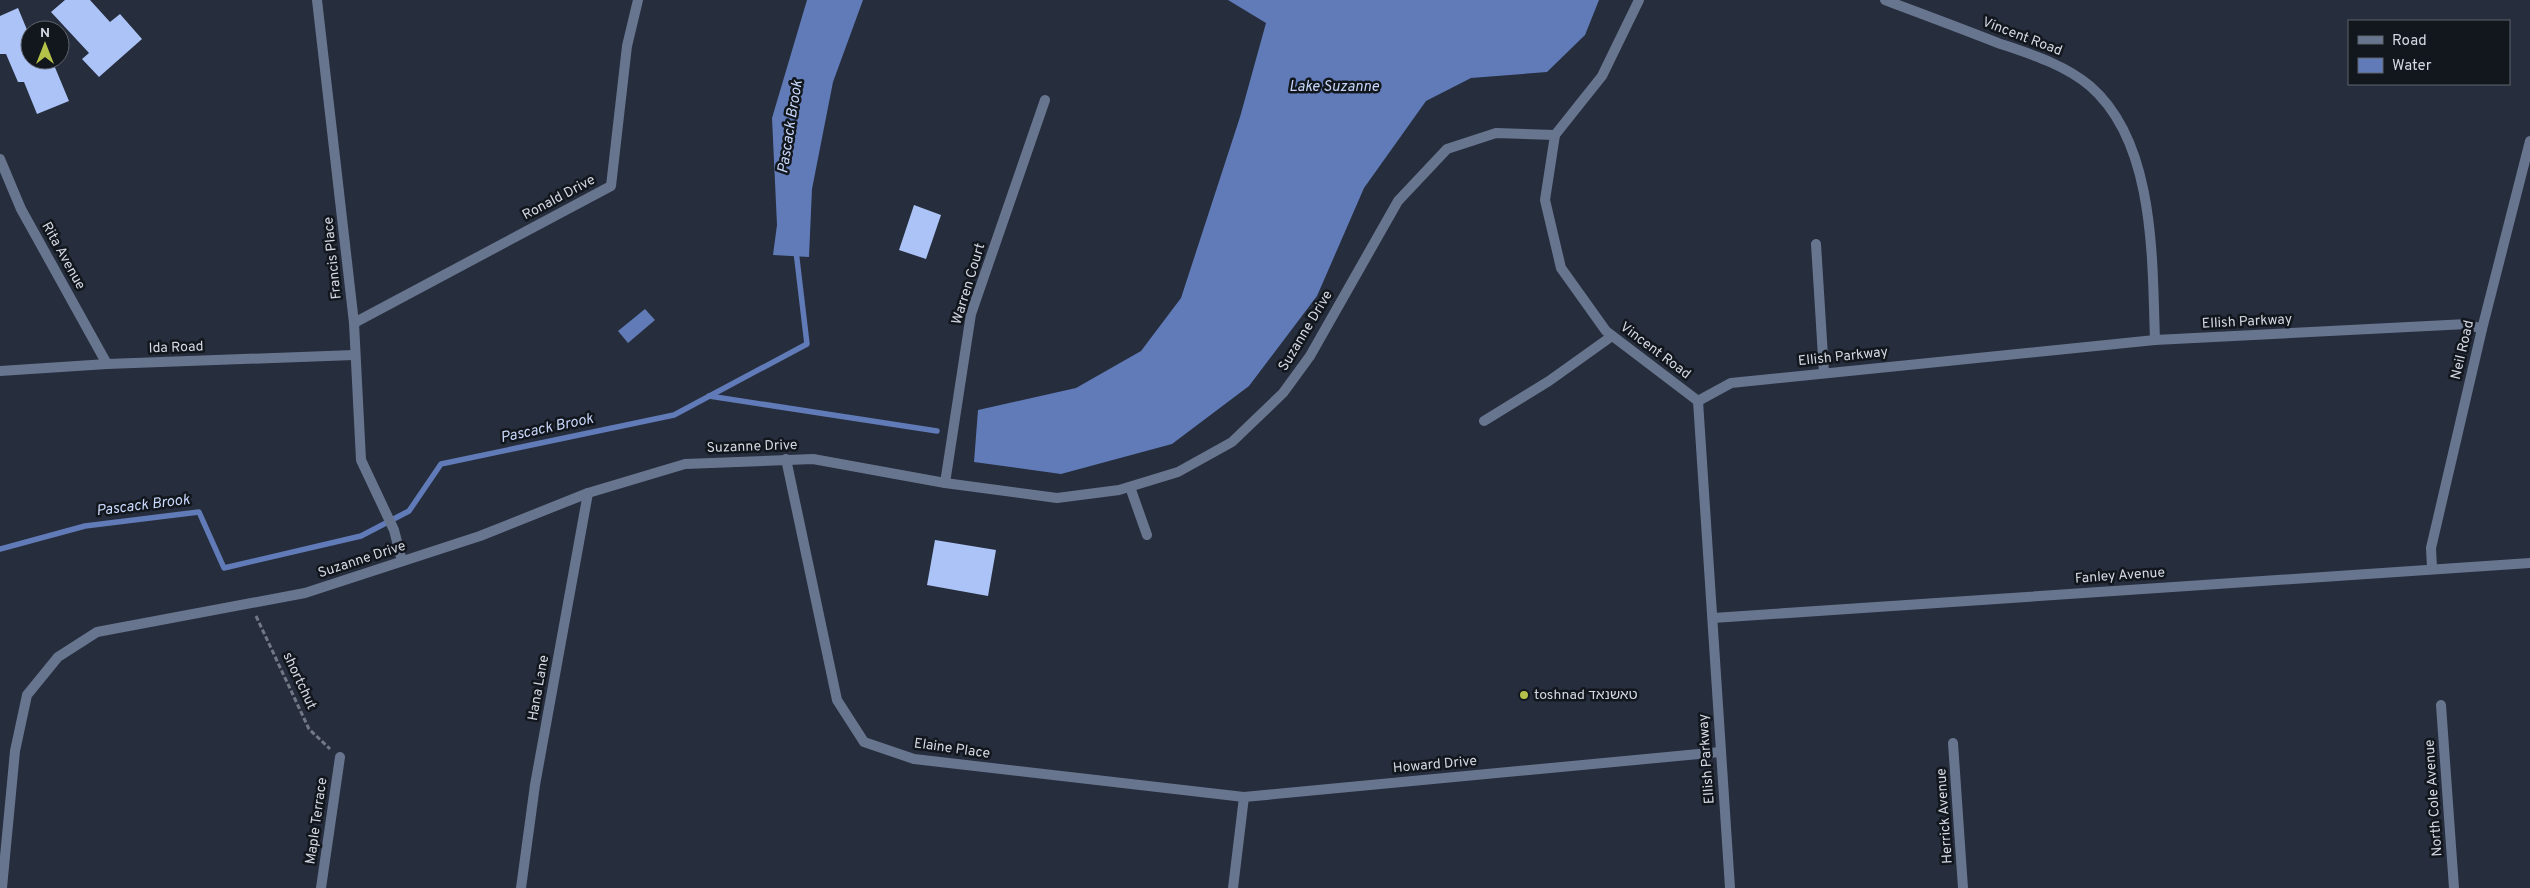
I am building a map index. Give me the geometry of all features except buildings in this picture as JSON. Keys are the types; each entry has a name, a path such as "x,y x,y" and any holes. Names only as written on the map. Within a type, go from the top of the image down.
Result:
{"street":[{"name":"Francis Place","path":"317,0 354,323 354,355 361,460 384,509"},
{"name":"Ronald Drive","path":"354,323 610,186 627,46 638,0"},
{"name":"Vincent Road","path":"1638,0 1602,76 1555,135 1545,200 1561,268 1606,331 1698,400"},
{"name":"Vincent Road","path":"1885,0 2058,65 2091,87 2112,112 2130,142 2142,184 2152,236 2155,340"},
{"name":"Warren Court","path":"945,483 972,314 1045,100"},
{"name":"Suzanne Drive","path":"2,888 15,751 27,695 58,657 98,632 305,594 480,536 588,493 685,464 813,459 945,483 1057,498 1119,490 1178,472 1232,442 1284,393 1310,356 1398,201 1447,149 1496,133 1555,135"},
{"name":"Neil Road","path":"2432,568 2431,548 2482,328 2530,141"},
{"name":"Rita Avenue","path":"0,159 21,209 107,364"},
{"path":"1816,244 1824,373"},
{"name":"Ellish Parkway","path":"1730,888 1698,400 1731,383 2155,340 2467,324 2482,328"},
{"path":"1484,421 1549,381 1612,336"},
{"name":"Ida Road","path":"0,371 107,364 354,355"},
{"name":"Elaine Place","path":"786,459 837,700 864,742 914,759 1244,797"},
{"path":"1130,487 1148,535"},
{"name":"Hana Lane","path":"521,888 535,786 588,493"},
{"name":"Suzanne Drive","path":"384,509 394,530 402,561"},
{"name":"Fanley Avenue","path":"1712,618 2432,568 2530,563"},
{"name":"North Cole Avenue","path":"2441,705 2454,888"},
{"name":"Herrick Avenue","path":"1953,743 1963,888"},
{"name":"Howard Drive","path":"1244,797 1720,752"},
{"name":"Maple Terrace","path":"321,888 340,757"},
{"path":"1233,888 1244,797"}],"path":[{"name":"shortchut","path":"251,604 309,729 340,757"}],"water":[{"path":"807,0 863,0 833,82 812,189 809,257 773,255 777,225 772,118"},
{"name":"Lake Suzanne","path":"1228,0 1599,0 1585,35 1547,72 1471,78 1426,101 1364,188 1317,296 1249,386 1172,444 1061,474 974,462 978,410 1076,388 1141,351 1181,298 1240,117 1266,23"},
{"path":"645,309 655,320 628,343 618,331"}],"waterway":[{"name":"Pascack Brook","path":"0,549 85,526 199,512 224,568 361,536 409,511 441,464 674,415 807,344 796,251"},
{"path":"709,396 937,431"}],"place":[{"name":"toshnad טאשנאד","path":"1524,695"}]}
